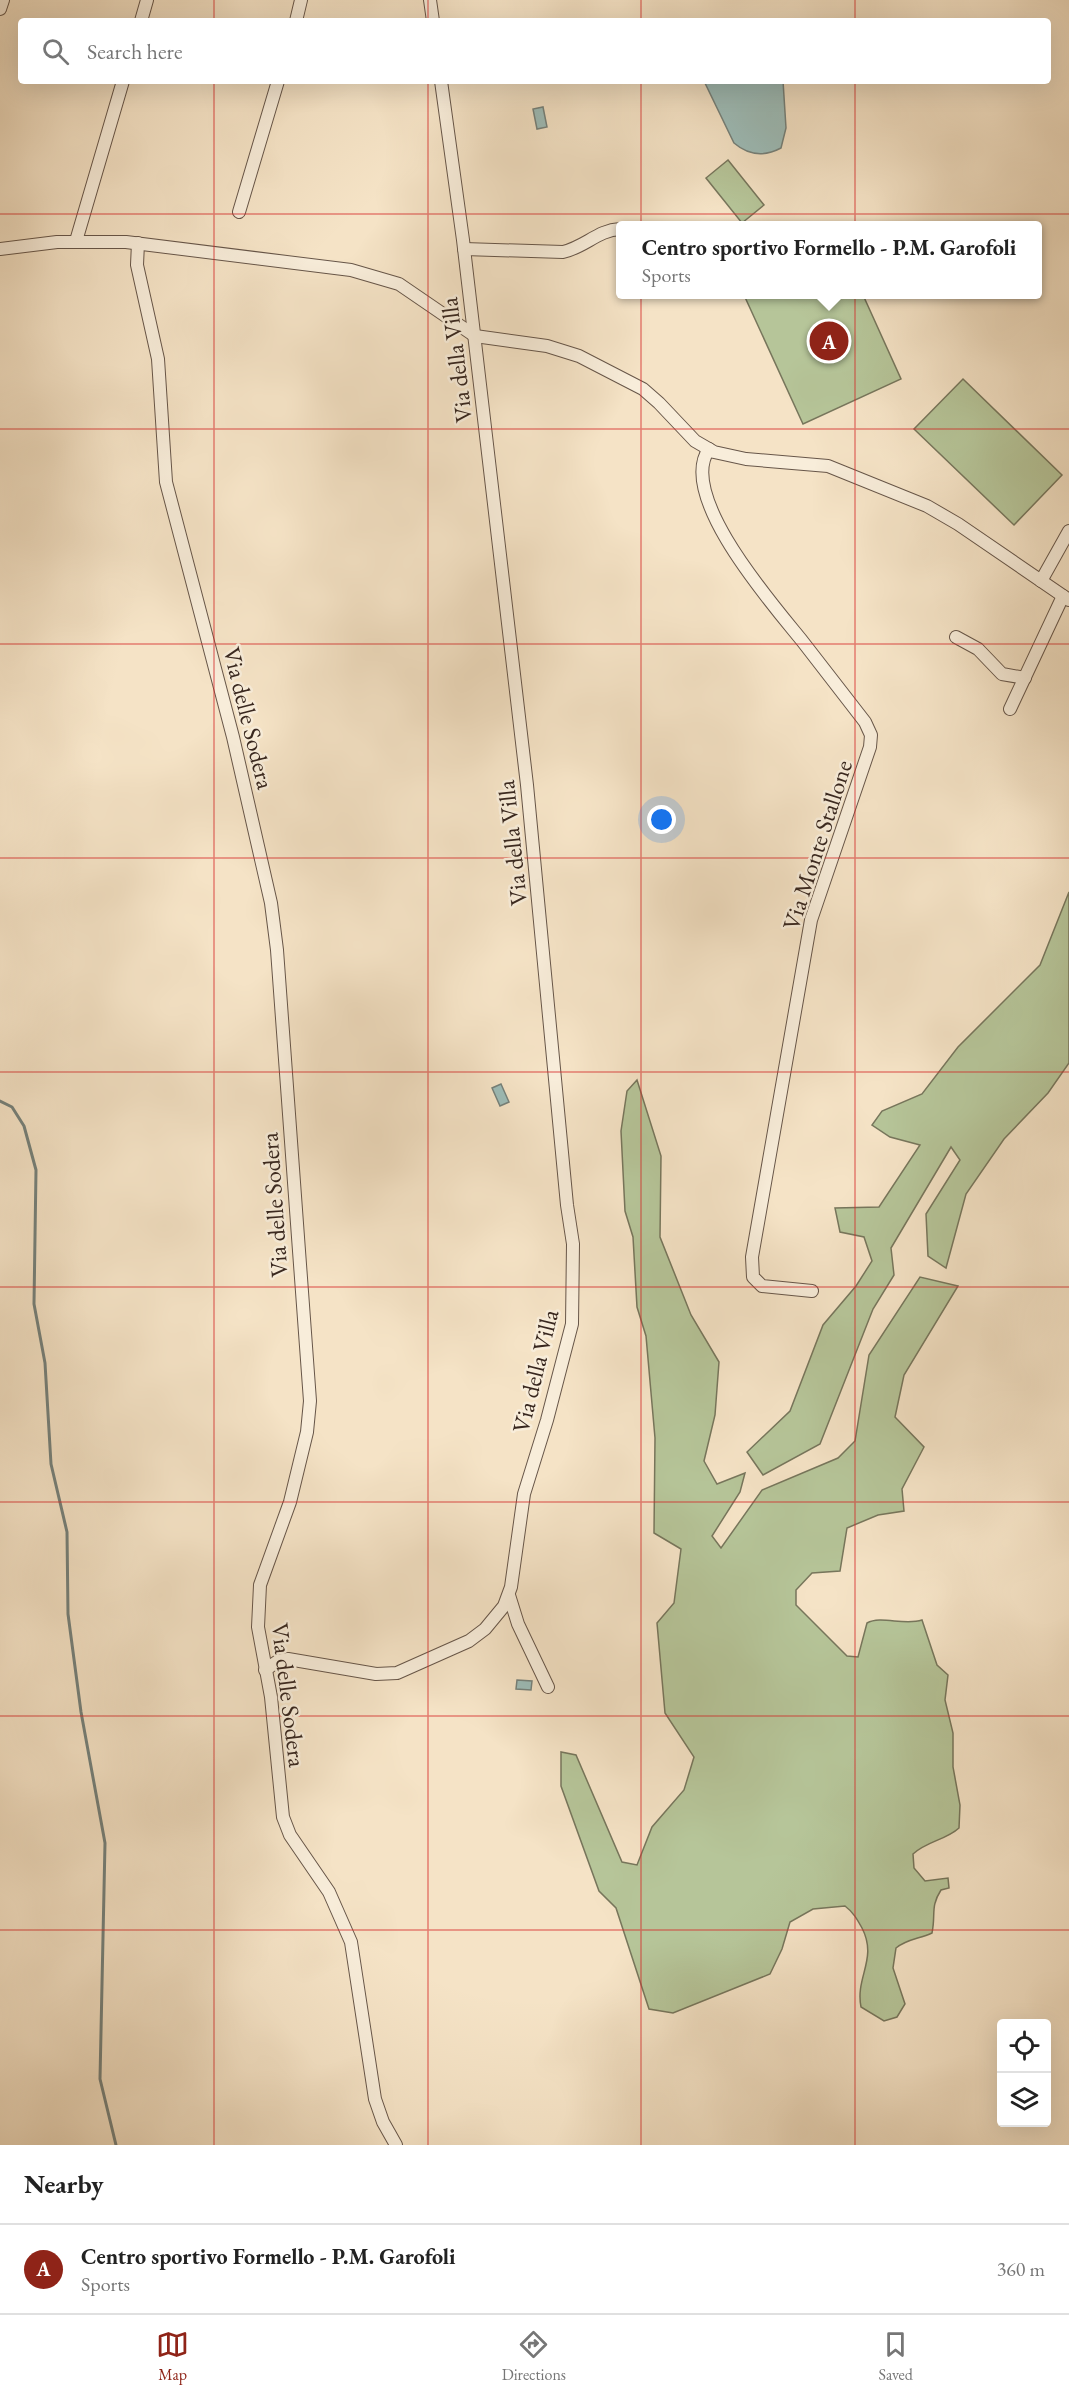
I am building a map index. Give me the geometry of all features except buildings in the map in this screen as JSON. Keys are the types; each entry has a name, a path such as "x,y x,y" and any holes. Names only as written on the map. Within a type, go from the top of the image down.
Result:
{"street":[{"path":"0,9 3,0"},
{"path":"142,18 147,0"},
{"path":"297,18 302,0"},
{"path":"430,0 433,18"},
{"path":"76,241 122,84"},
{"path":"239,212 278,84"},
{"name":"Via della Villa","path":"265,1670 278,1661 288,1659 374,1674 397,1673 477,1637 498,1616 509,1595 524,1494 550,1410 572,1324 573,1244 567,1205 532,831 475,336 441,84"},
{"path":"464,249 563,252 578,247 603,232 616,230"},
{"path":"0,249 76,241 138,243 378,276 406,288 475,336 542,345 579,356 643,389 694,441 709,449 746,459 804,462 840,469 948,518 1066,598 1010,709"},
{"name":"Via delle Sodera","path":"138,243 137,265 158,359 164,474 234,737 271,903 278,950 310,1411 290,1503 259,1590 258,1627 271,1697 283,1817 290,1835 329,1892 351,1942 375,2099 383,2121 396,2145"},
{"name":"Via Monte Stallone","path":"709,449 702,461 702,474 715,515 733,551 865,722 871,735 870,747 811,920 752,1257 752,1274 762,1286 812,1292"},
{"path":"1041,581 1069,531"},
{"path":"956,638 978,649 1002,674 1025,678"},
{"name":"Via della Villa","path":"509,1595 518,1624 548,1687"}],"green space":[{"path":"728,160 764,205 744,221 740,221 706,178"},
{"path":"746,299 865,299 901,379 803,424"},
{"path":"963,379 1062,475 1014,525 914,429"},
{"path":"1069,892 1069,1063 1048,1093 1004,1139 966,1194 946,1268 928,1256 926,1214 960,1160 951,1147 891,1248 894,1275 873,1309 820,1444 763,1475 747,1452 790,1411 823,1325 856,1286 872,1261 864,1237 840,1232 835,1208 879,1207 920,1145 890,1137 872,1125 882,1111 922,1094 958,1047 1040,965"},
{"path":"637,1080 661,1156 660,1237 691,1315 719,1362 715,1415 704,1461 717,1484 745,1473 740,1492 712,1536 721,1548 762,1490 838,1458 855,1441 869,1355 920,1277 958,1286 904,1375 895,1417 924,1447 902,1489 904,1511 878,1515 847,1528 840,1571 812,1573 796,1590 796,1605 847,1656 858,1657 867,1623 879,1620 915,1622 922,1620 937,1665 948,1675 945,1700 953,1733 953,1767 960,1805 959,1828 913,1854 914,1868 925,1881 948,1878 949,1888 941,1890 934,1906 932,1933 896,1948 893,1968 905,2004 897,2017 884,2021 861,2007 861,1986 868,1949 862,1928 845,1906 813,1909 790,1922 782,1949 770,1974 673,2013 649,2009 616,1908 599,1891 561,1786 561,1752 576,1755 622,1862 637,1865 652,1827 684,1790 694,1757 665,1713 657,1623 674,1603 681,1549 654,1533 655,1438 646,1336 637,1307 633,1237 625,1211 621,1131 627,1091"}],"water":[{"path":"705,84 783,84 786,128 781,148 762,154 745,150 734,143"},
{"path":"543,107 547,127 537,129 533,109"},
{"path":"501,1084 509,1102 500,1106 492,1088"},
{"path":"517,1680 532,1681 531,1690 516,1689"}],"waterway":[{"path":"0,1101 12,1107 24,1126 36,1170 34,1304 45,1363 51,1464 67,1532 68,1614 81,1712 105,1843 100,2079 116,2145"}],"place":[{"name":"Centro sportivo Formello - P.M. Garofoli","path":"829,341"}]}
